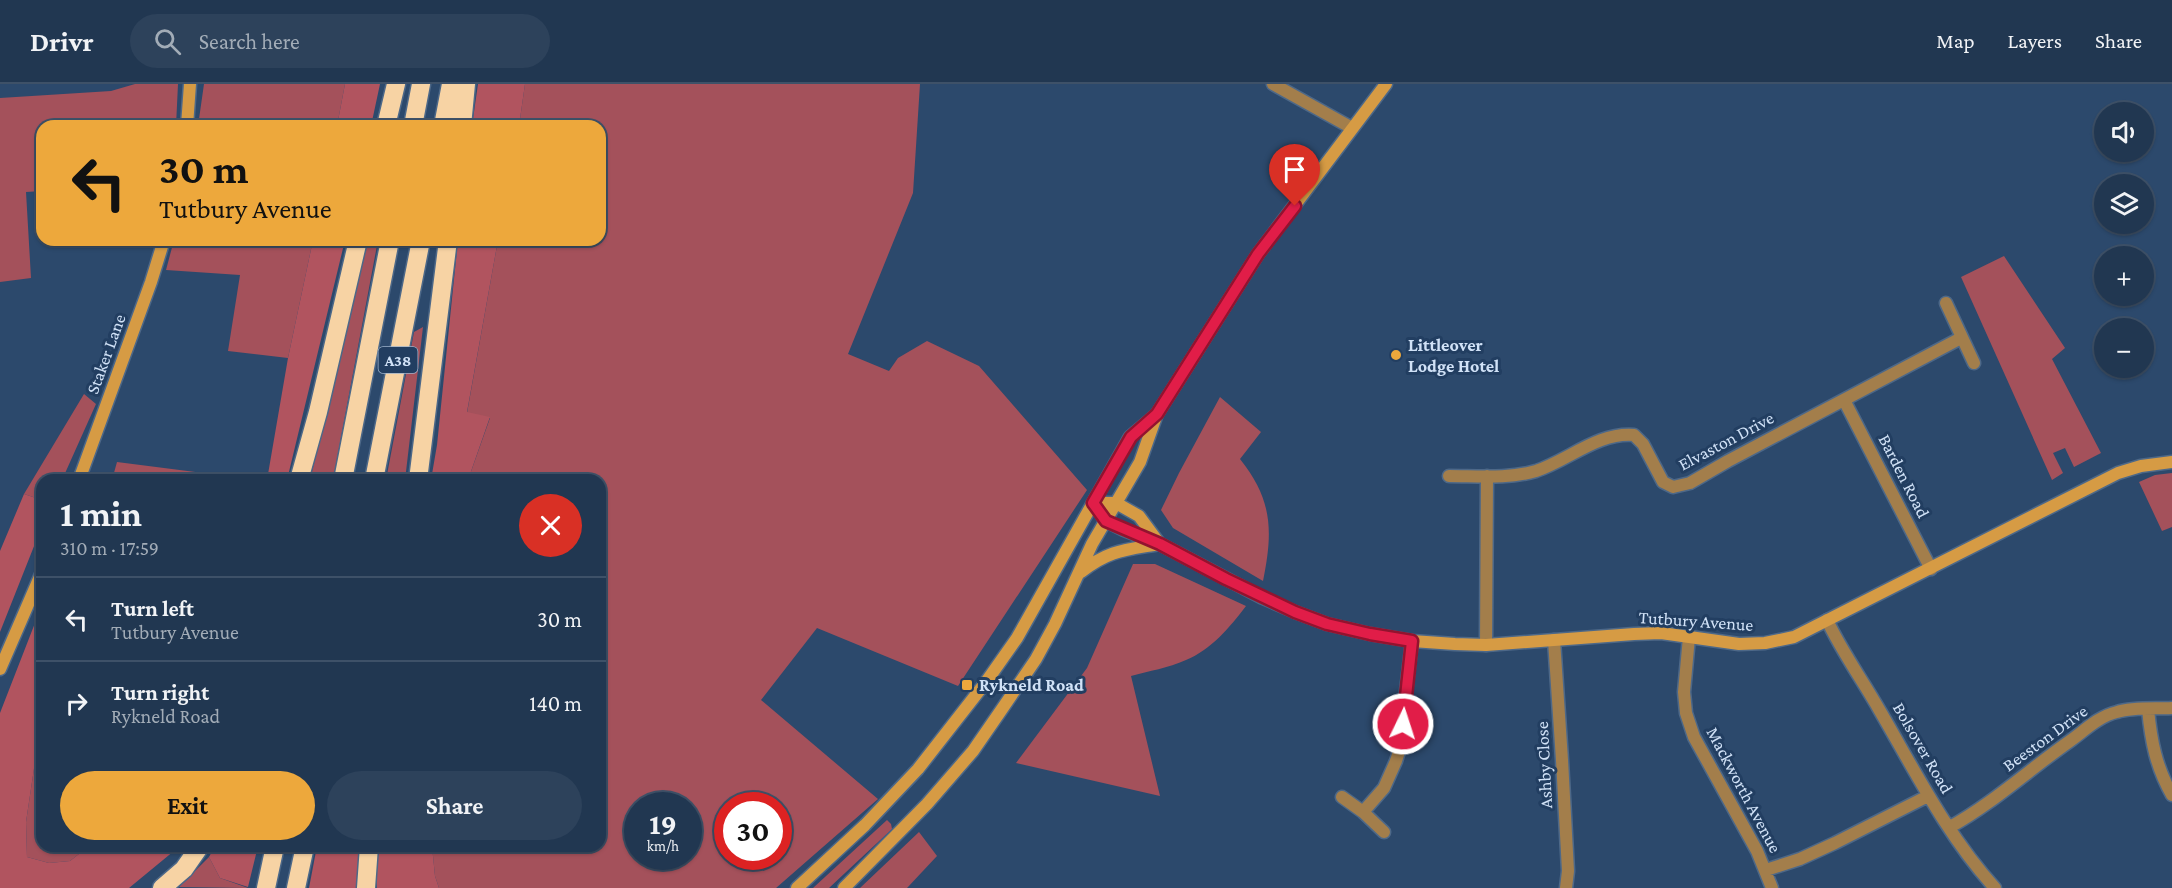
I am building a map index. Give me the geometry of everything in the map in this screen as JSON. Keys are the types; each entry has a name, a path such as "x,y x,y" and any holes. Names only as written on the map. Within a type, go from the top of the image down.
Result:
{"highway":[{"path":"387,120 396,84"},
{"path":"414,120 422,84"},
{"path":"444,120 451,84"},
{"path":"463,120 466,84"},
{"path":"301,474 318,412 357,246"},
{"name":"A38","path":"345,474 389,246"},
{"name":"A38","path":"375,474 420,246"},
{"path":"419,474 447,246"},
{"path":"162,888 184,869 196,852"},
{"path":"266,888 274,852"},
{"path":"296,888 304,852"},
{"path":"366,888 369,852"}],"street":[{"path":"187,120 190,84"},
{"path":"1273,84 1353,128"},
{"path":"844,888 927,804 973,751 1036,659 1080,573 1092,544 1140,462 1157,414 1258,254 1386,84"},
{"name":"Staker Lane","path":"81,474 162,246"},
{"path":"1946,303 1974,363"},
{"name":"Elvaston Drive","path":"1449,476 1487,476 1534,471 1603,440 1628,434 1634,435 1643,444 1663,482 1673,487 1690,483 1961,338"},
{"name":"Barden Road","path":"1844,400 1931,568"},
{"path":"797,888 866,825 918,769 968,706 1017,638 1131,437 1157,414"},
{"name":"Tutbury Avenue","path":"1106,521 1160,544 1295,612 1327,624 1370,634 1412,641 1486,645 1661,633 1739,644 1765,643 1794,637 2118,473 2141,466 2172,462"},
{"path":"1486,645 1487,476"},
{"path":"1093,503 1116,503"},
{"path":"1093,503 1106,521"},
{"name":"Tutbury Avenue","path":"1116,503 1139,516 1160,544"},
{"path":"1080,573 1097,559 1111,552 1160,544"},
{"path":"0,669 36,586"},
{"name":"Bolsover Road","path":"1827,620 1928,796 1964,852 1995,888"},
{"name":"Mackworth Avenue","path":"1689,637 1683,692 1686,713 1694,737 1766,870 1772,888"},
{"name":"Ashby Close","path":"1554,640 1568,871 1566,888"},
{"path":"1363,812 1384,788 1403,739 1404,708 1412,641"},
{"name":"Beeston Drive","path":"1950,827 1968,817 2034,766 2114,712 2172,708"},
{"path":"2148,709 2154,754 2162,777 2172,795"},
{"path":"1766,870 1800,859 1928,796"},
{"path":"1342,797 1363,812 1384,832"}],"shaded area":[{"path":"135,84 178,84 176,120 36,120 36,191 26,192 31,278 0,282 0,98 111,91"},
{"path":"204,84 345,84 338,120 199,120"},
{"path":"345,84 380,84 372,120 338,120"},
{"path":"478,84 525,84 520,120 473,120"},
{"path":"525,84 920,84 913,193 848,354 889,371 898,358 927,341 979,366 1087,490 958,686 817,628 761,700 878,799 776,888 439,888 435,876 433,852 606,852 606,474 470,474 490,418 467,413 497,246 606,246 606,120 520,120"},
{"path":"172,246 312,246 288,358 228,351 240,275 166,270"},
{"path":"312,246 344,246 288,474 268,474 288,358"},
{"path":"367,246 377,246 334,474 311,474"},
{"path":"457,246 497,246 467,412 490,417 470,474 432,474"},
{"path":"2004,256 2065,348 2052,359 2101,453 2074,467 2065,448 2053,453 2063,473 2052,480 1961,277"},
{"path":"423,327 406,474 387,474 414,332"},
{"path":"84,394 96,404 65,474 36,474"},
{"path":"1220,397 1261,432 1240,459 1259,488 1268,517 1268,547 1263,581 1173,528 1161,510"},
{"path":"117,462 210,474 114,474"},
{"path":"2172,473 2172,527 2162,531 2139,482 2155,475"},
{"path":"36,474 36,498 24,494"},
{"path":"24,494 36,498 36,541 0,632 0,551"},
{"path":"1133,564 1155,564 1246,606 1219,637 1195,656 1131,676 1160,796 1016,763 1087,668"},
{"path":"36,620 36,755 26,822 27,857 49,863 70,861 81,852 173,852 129,888 0,888 0,713"},
{"path":"36,755 36,852 81,852 70,861 49,863 27,857 26,822"},
{"path":"887,820 892,829 829,888 813,888"},
{"path":"919,832 937,856 907,888 860,888"},
{"path":"212,852 257,852 248,887 220,878 209,857"},
{"path":"316,852 362,852 358,888 309,888"},
{"path":"376,852 433,852 435,876 439,888 377,888"},
{"path":"209,857 220,878 248,888 179,887"}],"place":[{"name":"Littleover Lodge Hotel","path":"1396,355"},
{"name":"Rykneld Road","path":"967,685"}],"route":[{"path":"1295,206 1258,254 1157,414 1131,437 1093,503 1106,521 1160,544 1263,598 1295,612 1327,624 1412,641 1403,724"}]}
